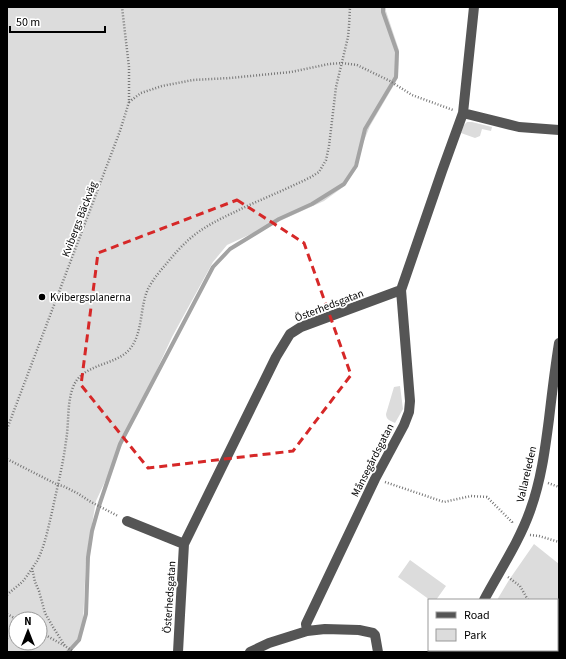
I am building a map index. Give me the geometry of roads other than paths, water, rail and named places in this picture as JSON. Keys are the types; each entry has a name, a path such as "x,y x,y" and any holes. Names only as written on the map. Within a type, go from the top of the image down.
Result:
{"street":[{"path":"401,290 463,113 474,7"},
{"path":"463,113 519,127 559,130"},
{"name":"Månsegårdsgatan","path":"307,631 306,624 375,479 409,412 410,401 401,290"},
{"name":"Österhedsgatan","path":"178,652 184,544 276,357 290,334 301,327 401,290"},
{"name":"Vallareleden","path":"484,599 522,532 534,499 544,454 557,374 559,343"},
{"path":"128,521 184,544"},
{"path":"250,652 269,643 307,631 325,629 345,629 373,632 376,635 378,652"}],"waterway":[{"path":"68,652 79,640 86,614 88,557 92,531 120,444 213,267 230,249 279,219 312,204 344,184 356,166 365,129 396,77 397,52 383,12 383,7"}],"place":[{"name":"Kvibergsplanerna","path":"42,297"}]}
